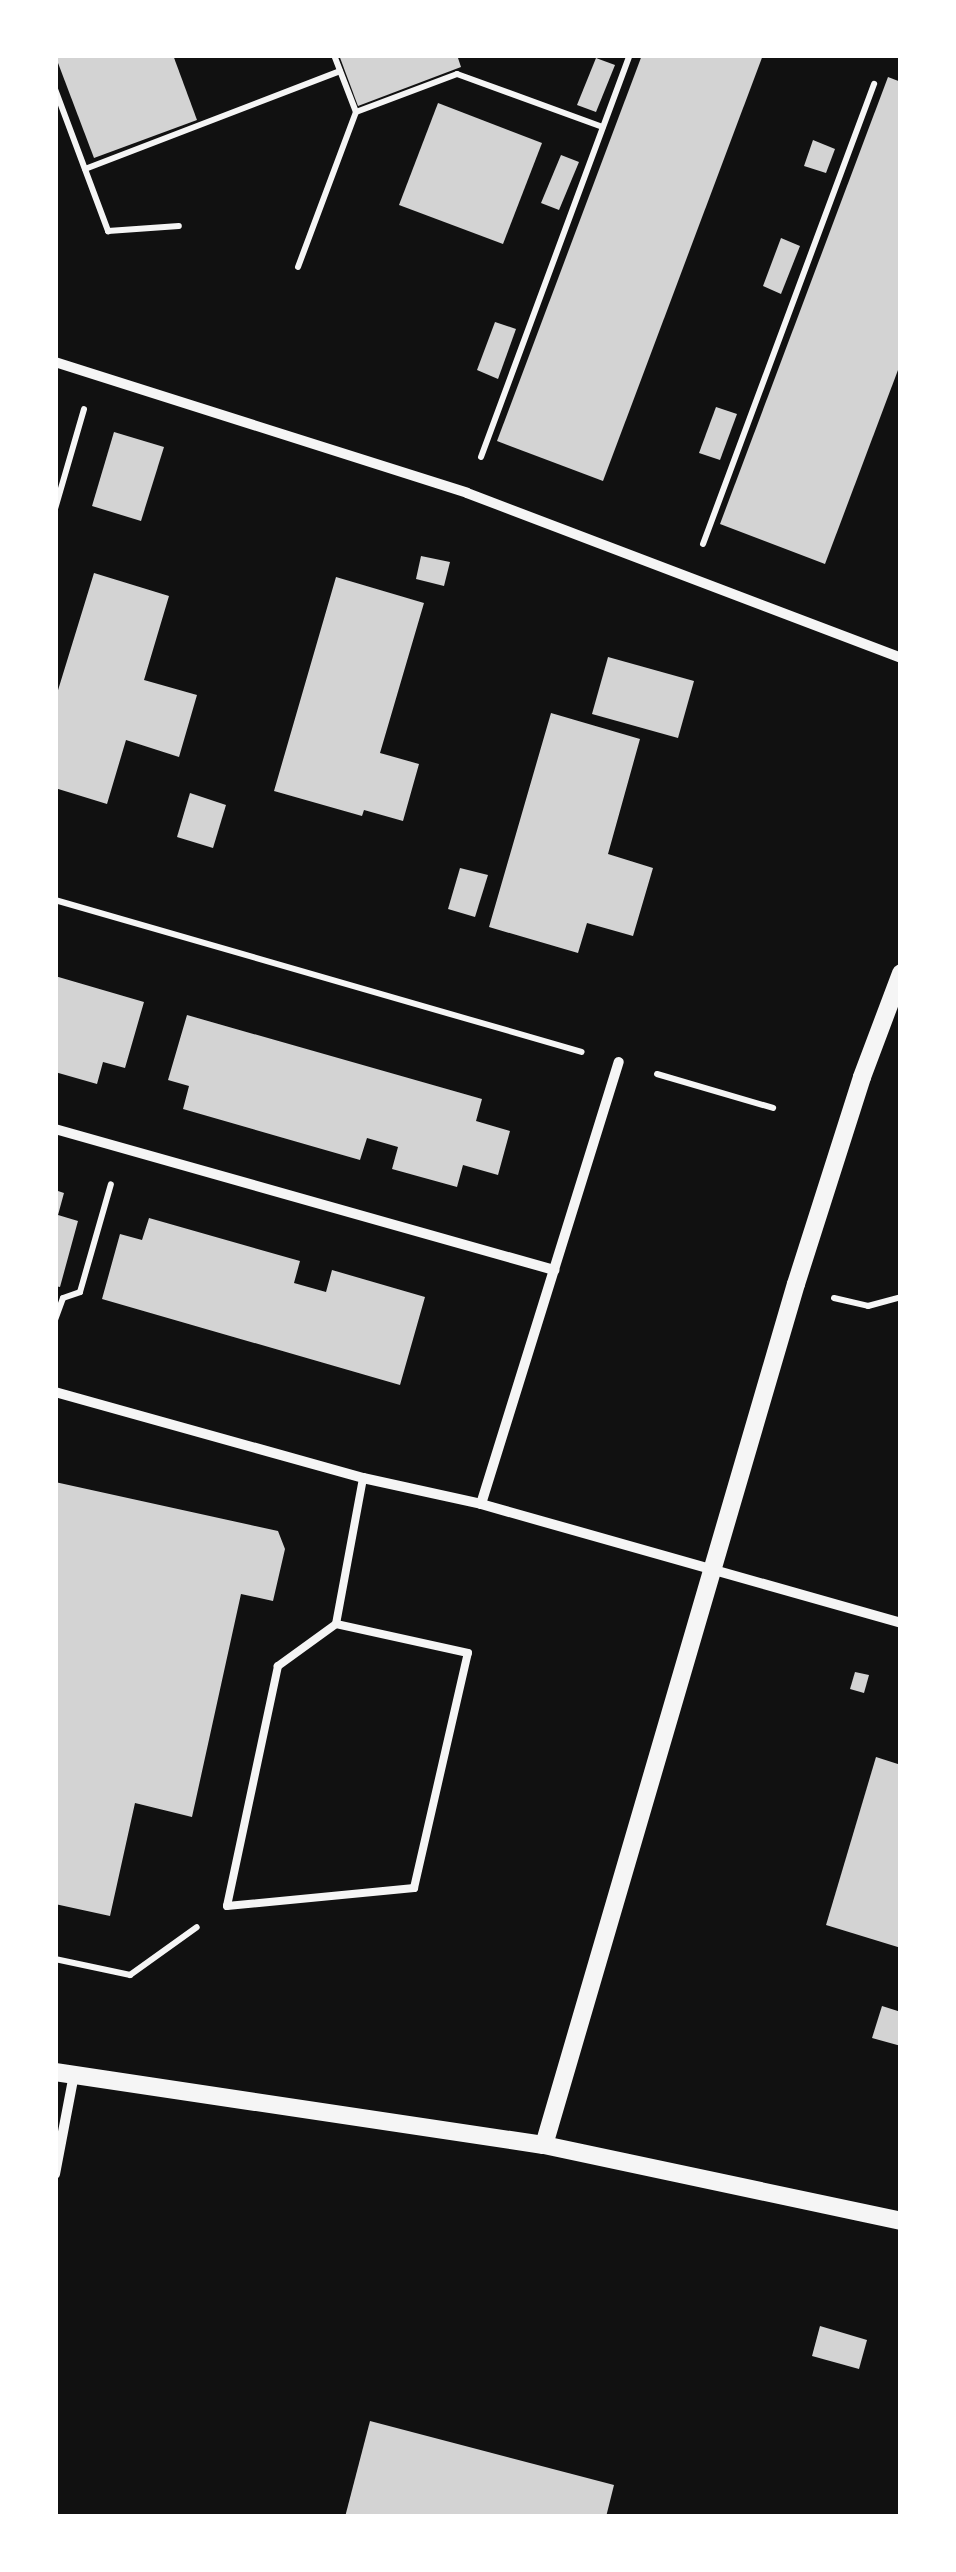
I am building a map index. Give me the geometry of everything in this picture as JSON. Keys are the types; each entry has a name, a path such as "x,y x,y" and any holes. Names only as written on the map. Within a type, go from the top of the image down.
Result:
{"street":[{"path":"55,362 467,494 901,658"},
{"path":"544,2145 709,1569 862,1077 901,973"},
{"path":"481,1504 619,1062"},
{"path":"55,1129 554,1270"},
{"path":"55,1392 363,1478 481,1504 901,1624"},
{"path":"55,2174 64,2073 544,2145 901,2221"}],"lane":[{"path":"336,1624 468,1653 414,1888 227,1906 278,1666 336,1624 363,1478"}],"path":[{"path":"298,268 356,112 334,55"},
{"path":"467,494 630,55"},
{"path":"85,169 340,71"},
{"path":"356,112 457,74 603,128"},
{"path":"691,578 874,84"},
{"path":"55,89 108,231 179,226"},
{"path":"55,509 94,374"},
{"path":"55,900 773,1108"},
{"path":"55,1320 63,1298 80,1292 122,1148"},
{"path":"796,1284 868,1306 901,1297"},
{"path":"55,1959 130,1974 227,1906"}],"building":[{"path":"55,55 173,55 197,120 94,158"},
{"path":"339,55 457,55 461,67 358,106"},
{"path":"642,55 763,55 603,481 497,441"},
{"path":"596,58 615,65 596,112 577,105"},
{"path":"888,77 901,82 901,362 825,564 720,524"},
{"path":"438,103 542,143 503,244 399,205"},
{"path":"813,140 835,149 826,173 804,166"},
{"path":"561,155 579,162 559,210 541,203"},
{"path":"781,238 800,246 781,294 763,286"},
{"path":"495,322 516,329 498,379 477,370"},
{"path":"716,407 737,414 720,460 699,453"},
{"path":"114,432 164,447 141,521 92,506"},
{"path":"421,556 450,562 444,586 416,579"},
{"path":"94,573 169,596 144,680 197,695 179,757 126,740 107,804 55,788 55,700"},
{"path":"336,577 424,603 380,753 419,764 403,821 364,810 362,816 274,791"},
{"path":"608,657 694,681 678,738 592,714"},
{"path":"551,713 640,739 608,854 653,868 633,936 587,923 578,953 489,927"},
{"path":"190,793 226,805 213,848 177,837"},
{"path":"460,868 488,875 475,917 448,909"},
{"path":"55,976 144,1002 125,1068 103,1062 97,1084 55,1072"},
{"path":"187,1015 482,1099 476,1121 510,1131 498,1175 463,1165 457,1187 392,1169 398,1147 367,1138 360,1160 183,1109 189,1086 168,1080"},
{"path":"55,1190 64,1193 58,1215 78,1221 60,1287 55,1286"},
{"path":"149,1218 300,1261 294,1283 326,1292 332,1270 425,1297 400,1385 102,1299 120,1234 142,1240"},
{"path":"55,1482 278,1531 285,1549 273,1601 241,1594 192,1817 135,1803 110,1916 55,1904"},
{"path":"855,1672 869,1675 864,1693 850,1689"},
{"path":"876,1757 901,1765 901,1948 826,1925"},
{"path":"882,2006 901,2012 901,2046 872,2038"},
{"path":"820,2326 867,2340 859,2369 812,2356"},
{"path":"370,2421 614,2485 606,2517 345,2517"}]}
